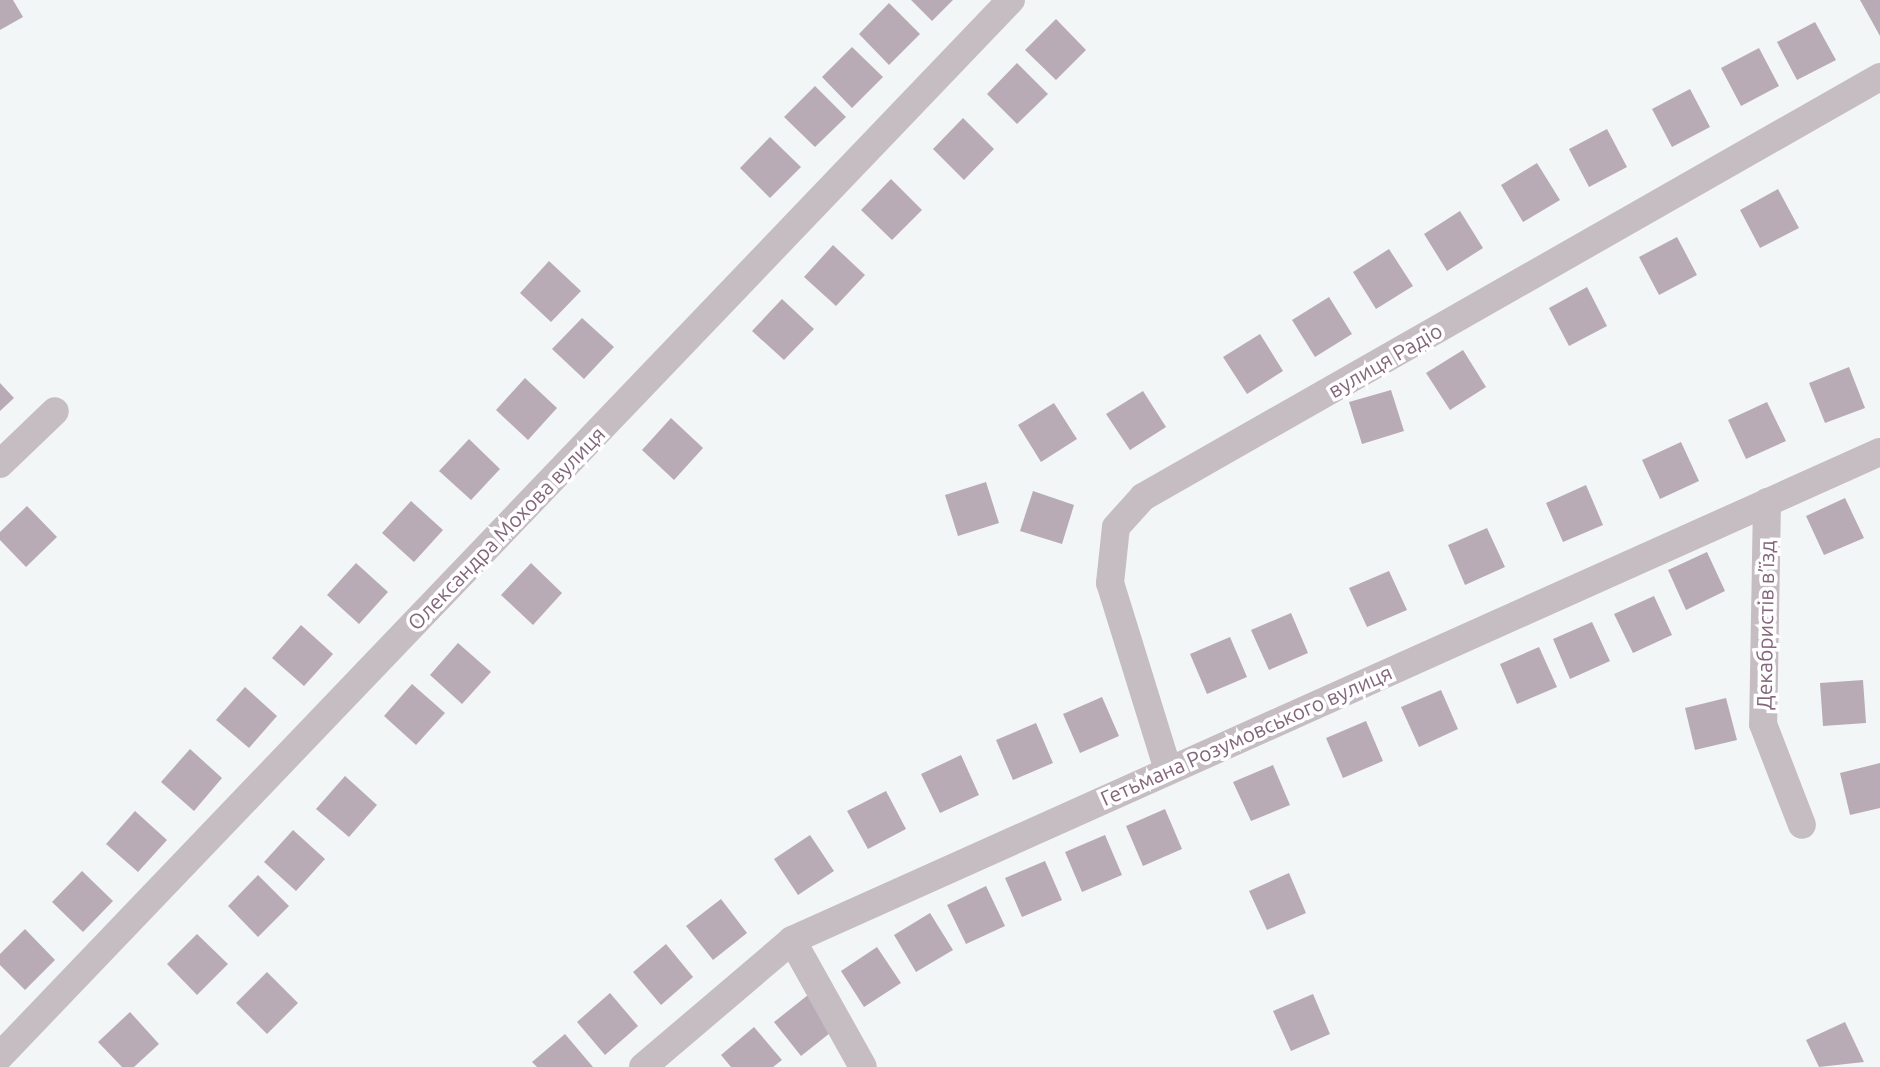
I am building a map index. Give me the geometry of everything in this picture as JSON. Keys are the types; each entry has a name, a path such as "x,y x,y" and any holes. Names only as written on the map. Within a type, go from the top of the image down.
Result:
{"street":[{"name":"Олександра Мохова вулиця","path":"0,1056 1011,0"},
{"name":"вулиця Радіо","path":"1168,770 1110,583 1116,527 1143,497 1880,77"},
{"path":"0,464 55,411"},
{"name":"Гетьмана Розумовського вулиця","path":"643,1067 792,940 1880,452"},
{"name":"Декабристів в’їзд","path":"1766,502 1763,724 1802,825"},
{"path":"792,940 863,1067"}],"building":[{"path":"0,0 13,0 23,17 0,30"},
{"path":"911,0 953,0 932,21"},
{"path":"1860,0 1880,0 1880,36"},
{"path":"889,3 920,34 889,65 859,34"},
{"path":"1056,19 1086,50 1056,80 1025,50"},
{"path":"1815,22 1836,60 1797,80 1777,42"},
{"path":"852,47 883,77 852,108 822,77"},
{"path":"1759,48 1779,86 1741,106 1721,68"},
{"path":"1017,63 1048,94 1017,124 987,94"},
{"path":"815,86 846,117 815,147 784,117"},
{"path":"1690,89 1710,127 1672,147 1652,109"},
{"path":"963,118 994,149 964,180 933,149"},
{"path":"1607,129 1627,167 1589,187 1569,149"},
{"path":"770,137 801,167 770,198 740,168"},
{"path":"1537,163 1560,200 1523,222 1501,185"},
{"path":"891,179 922,210 892,240 861,210"},
{"path":"1778,189 1799,228 1760,248 1740,210"},
{"path":"1460,211 1483,248 1447,271 1424,234"},
{"path":"1677,237 1697,275 1659,295 1639,257"},
{"path":"833,245 865,275 836,306 804,277"},
{"path":"1389,249 1413,286 1376,309 1353,272"},
{"path":"549,261 581,291 551,322 520,293"},
{"path":"1587,287 1607,326 1569,346 1549,308"},
{"path":"1329,297 1352,334 1315,357 1292,320"},
{"path":"782,299 814,329 784,360 752,331"},
{"path":"582,318 614,347 584,379 552,349"},
{"path":"1260,334 1283,371 1247,394 1223,357"},
{"path":"1463,350 1486,387 1450,410 1426,373"},
{"path":"1849,367 1865,408 1825,423 1809,383"},
{"path":"525,378 557,408 528,440 496,410"},
{"path":"0,383 14,398 0,411"},
{"path":"1391,390 1404,431 1362,444 1349,402"},
{"path":"1143,391 1166,427 1130,450 1106,414"},
{"path":"1767,402 1786,441 1746,459 1728,420"},
{"path":"1054,403 1077,439 1041,462 1018,425"},
{"path":"671,418 703,448 674,480 642,450"},
{"path":"469,439 500,469 471,500 439,471"},
{"path":"1681,442 1699,481 1660,499 1642,460"},
{"path":"986,482 999,523 958,536 945,495"},
{"path":"1586,485 1603,525 1563,542 1546,503"},
{"path":"1033,491 1074,505 1062,544 1020,531"},
{"path":"1845,498 1864,538 1824,555 1806,516"},
{"path":"411,501 443,530 414,562 382,533"},
{"path":"27,506 57,537 26,567 0,540 0,532"},
{"path":"1487,528 1505,567 1465,585 1448,545"},
{"path":"1707,552 1725,591 1686,610 1668,570"},
{"path":"356,563 388,592 359,624 327,595"},
{"path":"531,563 562,593 533,625 501,595"},
{"path":"1389,571 1407,610 1367,627 1349,588"},
{"path":"1654,596 1672,635 1633,653 1614,614"},
{"path":"1291,613 1308,653 1269,670 1251,630"},
{"path":"1592,622 1610,661 1570,679 1553,639"},
{"path":"301,625 333,654 304,686 272,658"},
{"path":"1230,637 1247,677 1207,694 1190,654"},
{"path":"458,643 491,672 462,704 430,675"},
{"path":"1539,647 1557,687 1517,704 1500,664"},
{"path":"1863,680 1866,723 1823,726 1820,683"},
{"path":"412,684 445,713 416,745 384,716"},
{"path":"245,687 277,716 249,748 216,720"},
{"path":"1441,690 1458,729 1419,747 1401,707"},
{"path":"1102,697 1119,736 1080,753 1063,714"},
{"path":"1726,698 1737,740 1695,750 1685,708"},
{"path":"1366,721 1383,761 1343,778 1326,738"},
{"path":"1036,723 1053,763 1013,780 996,740"},
{"path":"190,749 222,778 194,811 161,782"},
{"path":"961,755 979,795 940,813 921,774"},
{"path":"1880,763 1880,808 1850,815 1840,773"},
{"path":"1273,765 1290,805 1251,821 1233,782"},
{"path":"345,776 377,805 349,837 316,809"},
{"path":"886,791 906,829 868,849 847,811"},
{"path":"1165,809 1182,849 1143,866 1126,826"},
{"path":"135,811 167,840 138,872 106,844"},
{"path":"293,830 325,859 296,891 264,862"},
{"path":"810,835 834,871 798,895 774,859"},
{"path":"1105,835 1122,875 1082,892 1065,852"},
{"path":"1045,861 1062,900 1022,917 1005,878"},
{"path":"82,871 113,901 83,932 52,902"},
{"path":"1289,873 1306,913 1267,930 1249,891"},
{"path":"258,875 289,906 258,937 228,906"},
{"path":"986,886 1005,926 966,944 947,905"},
{"path":"721,899 747,933 713,960 686,926"},
{"path":"930,913 953,950 916,972 894,935"},
{"path":"25,929 55,960 25,990 0,965 0,954"},
{"path":"197,934 228,964 197,995 167,964"},
{"path":"666,944 693,977 661,1005 633,972"},
{"path":"877,947 901,983 864,1007 841,971"},
{"path":"267,972 298,1003 267,1034 236,1003"},
{"path":"610,993 638,1026 605,1055 577,1022"},
{"path":"1313,994 1330,1034 1291,1051 1273,1011"},
{"path":"808,995 835,1029 801,1056 774,1022"},
{"path":"130,1012 159,1044 134,1067 122,1067 98,1042"},
{"path":"1845,1022 1864,1062 1819,1067 1806,1040"},
{"path":"754,1027 782,1060 773,1067 731,1067 721,1055"},
{"path":"565,1034 593,1067 537,1067 532,1062"}]}
